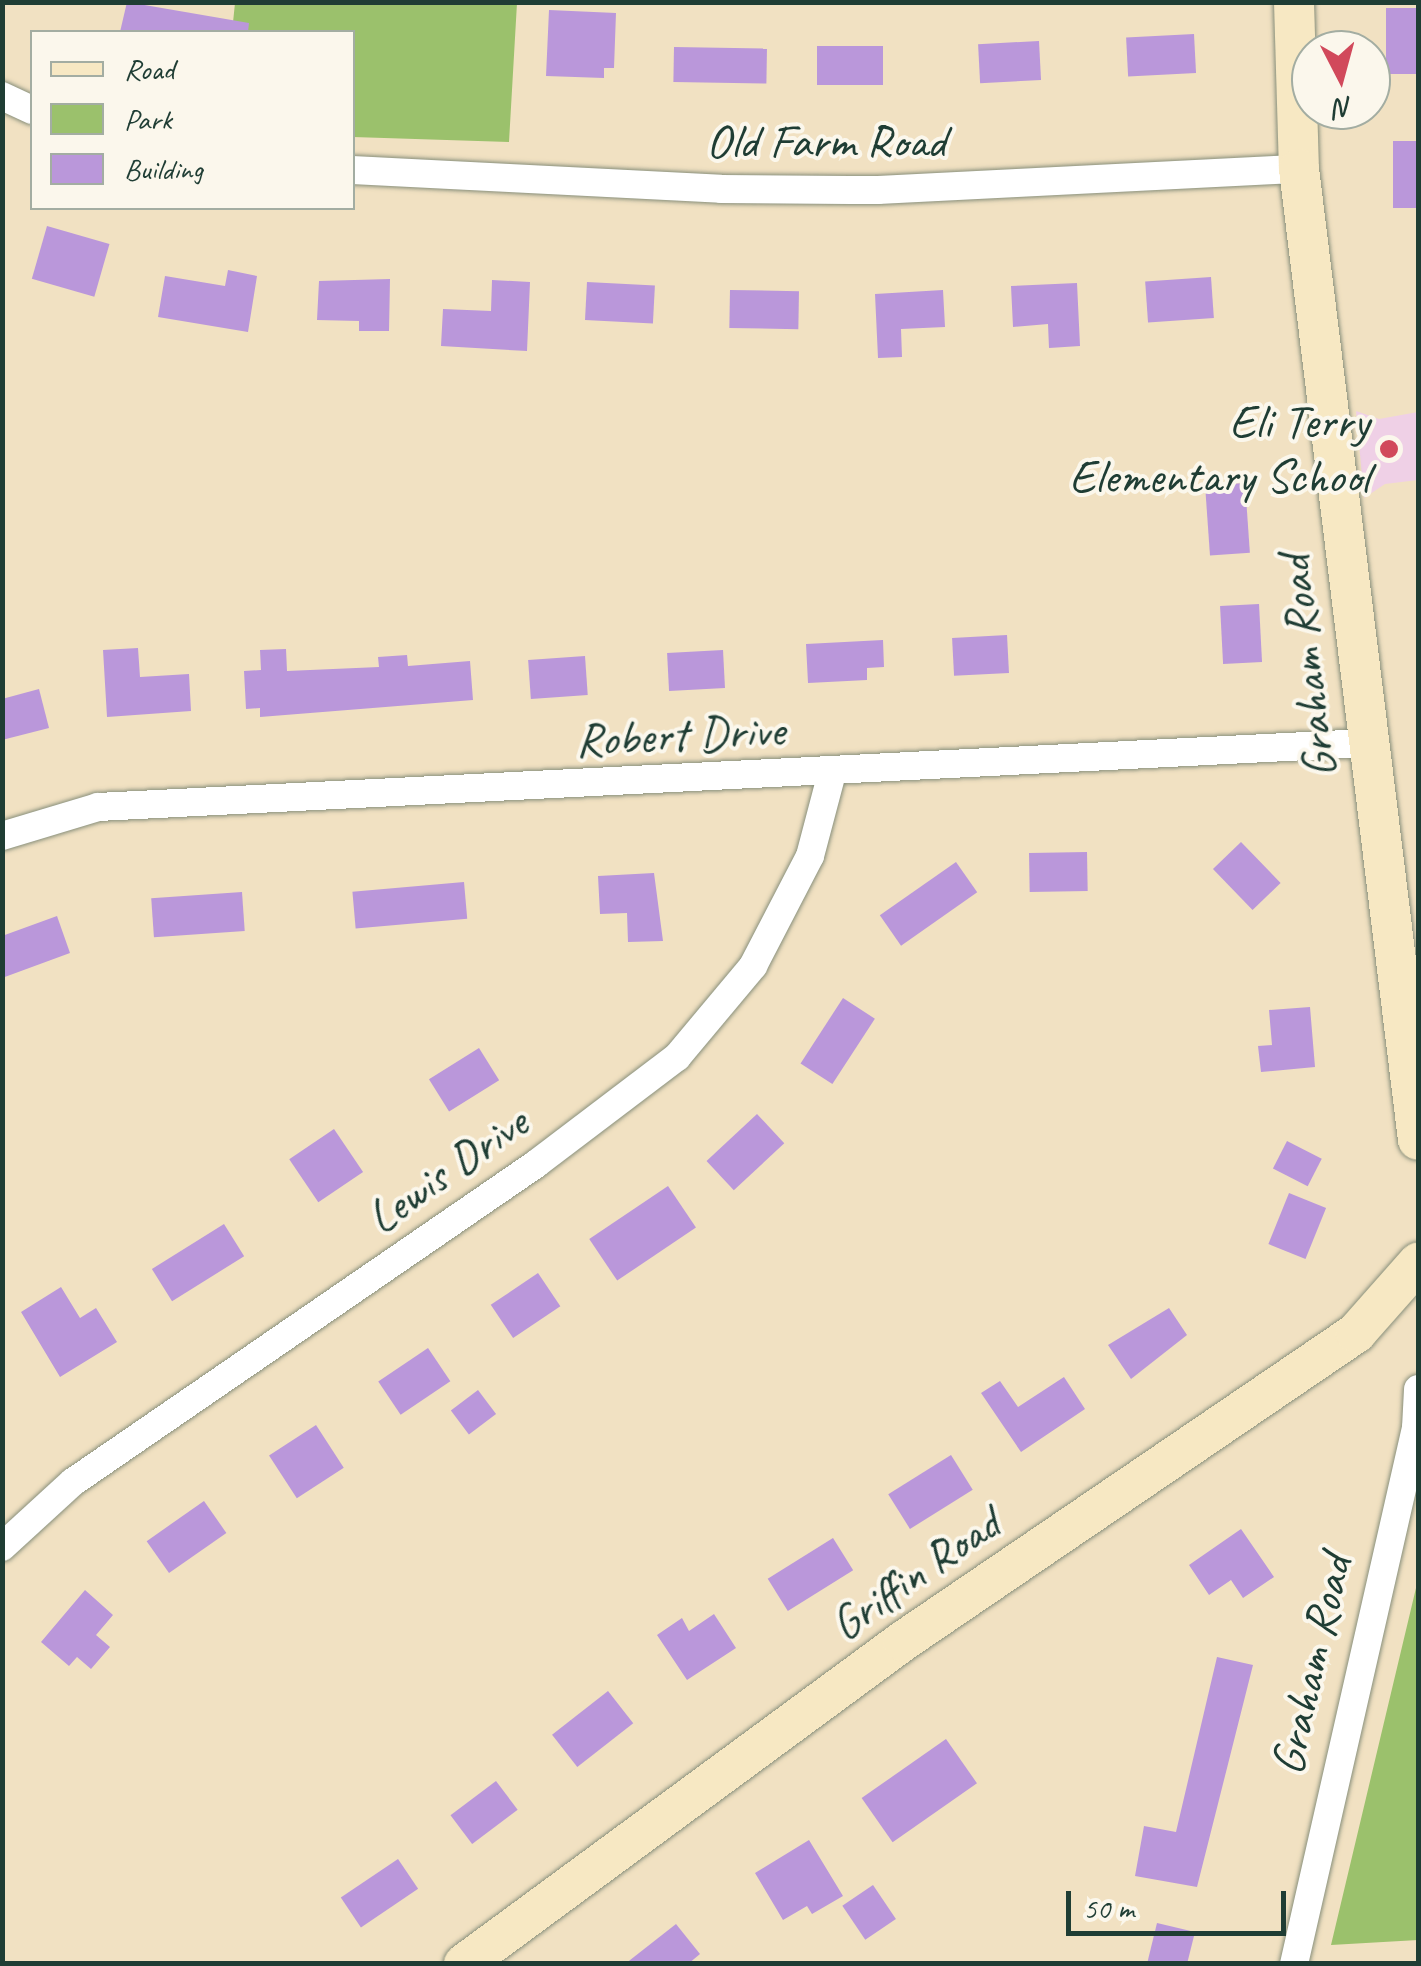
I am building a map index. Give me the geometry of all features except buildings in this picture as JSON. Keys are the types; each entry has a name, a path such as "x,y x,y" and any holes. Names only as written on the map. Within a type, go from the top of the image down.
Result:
{"street":[{"name":"Graham Road","path":"1294,2 1299,169 1366,743 1418,1140"},
{"path":"2,96 30,109"},
{"name":"Old Farm Road","path":"355,170 878,190 1299,169"},
{"name":"Robert Drive","path":"2,836 98,807 832,773 1366,743"},
{"name":"Lewis Drive","path":"2,1548 73,1482 536,1164 678,1057 752,966 810,856 832,773"},
{"name":"Griffin Road","path":"464,1964 904,1641 1356,1333 1418,1263"},
{"name":"Graham Road","path":"1294,1964 1416,1428 1418,1389"}],"shaded area":[{"name":"Eli Terry Elementary School","path":"1356,411 1379,419 1418,412 1418,480 1385,484 1364,498"}],"green space":[{"path":"235,3 517,3 509,142 355,137 355,30 232,30"},
{"path":"1418,1577 1418,1940 1331,1945 1416,1588"}],"place":[{"name":"Eli Terry Elementary School","path":"1389,449"}]}
